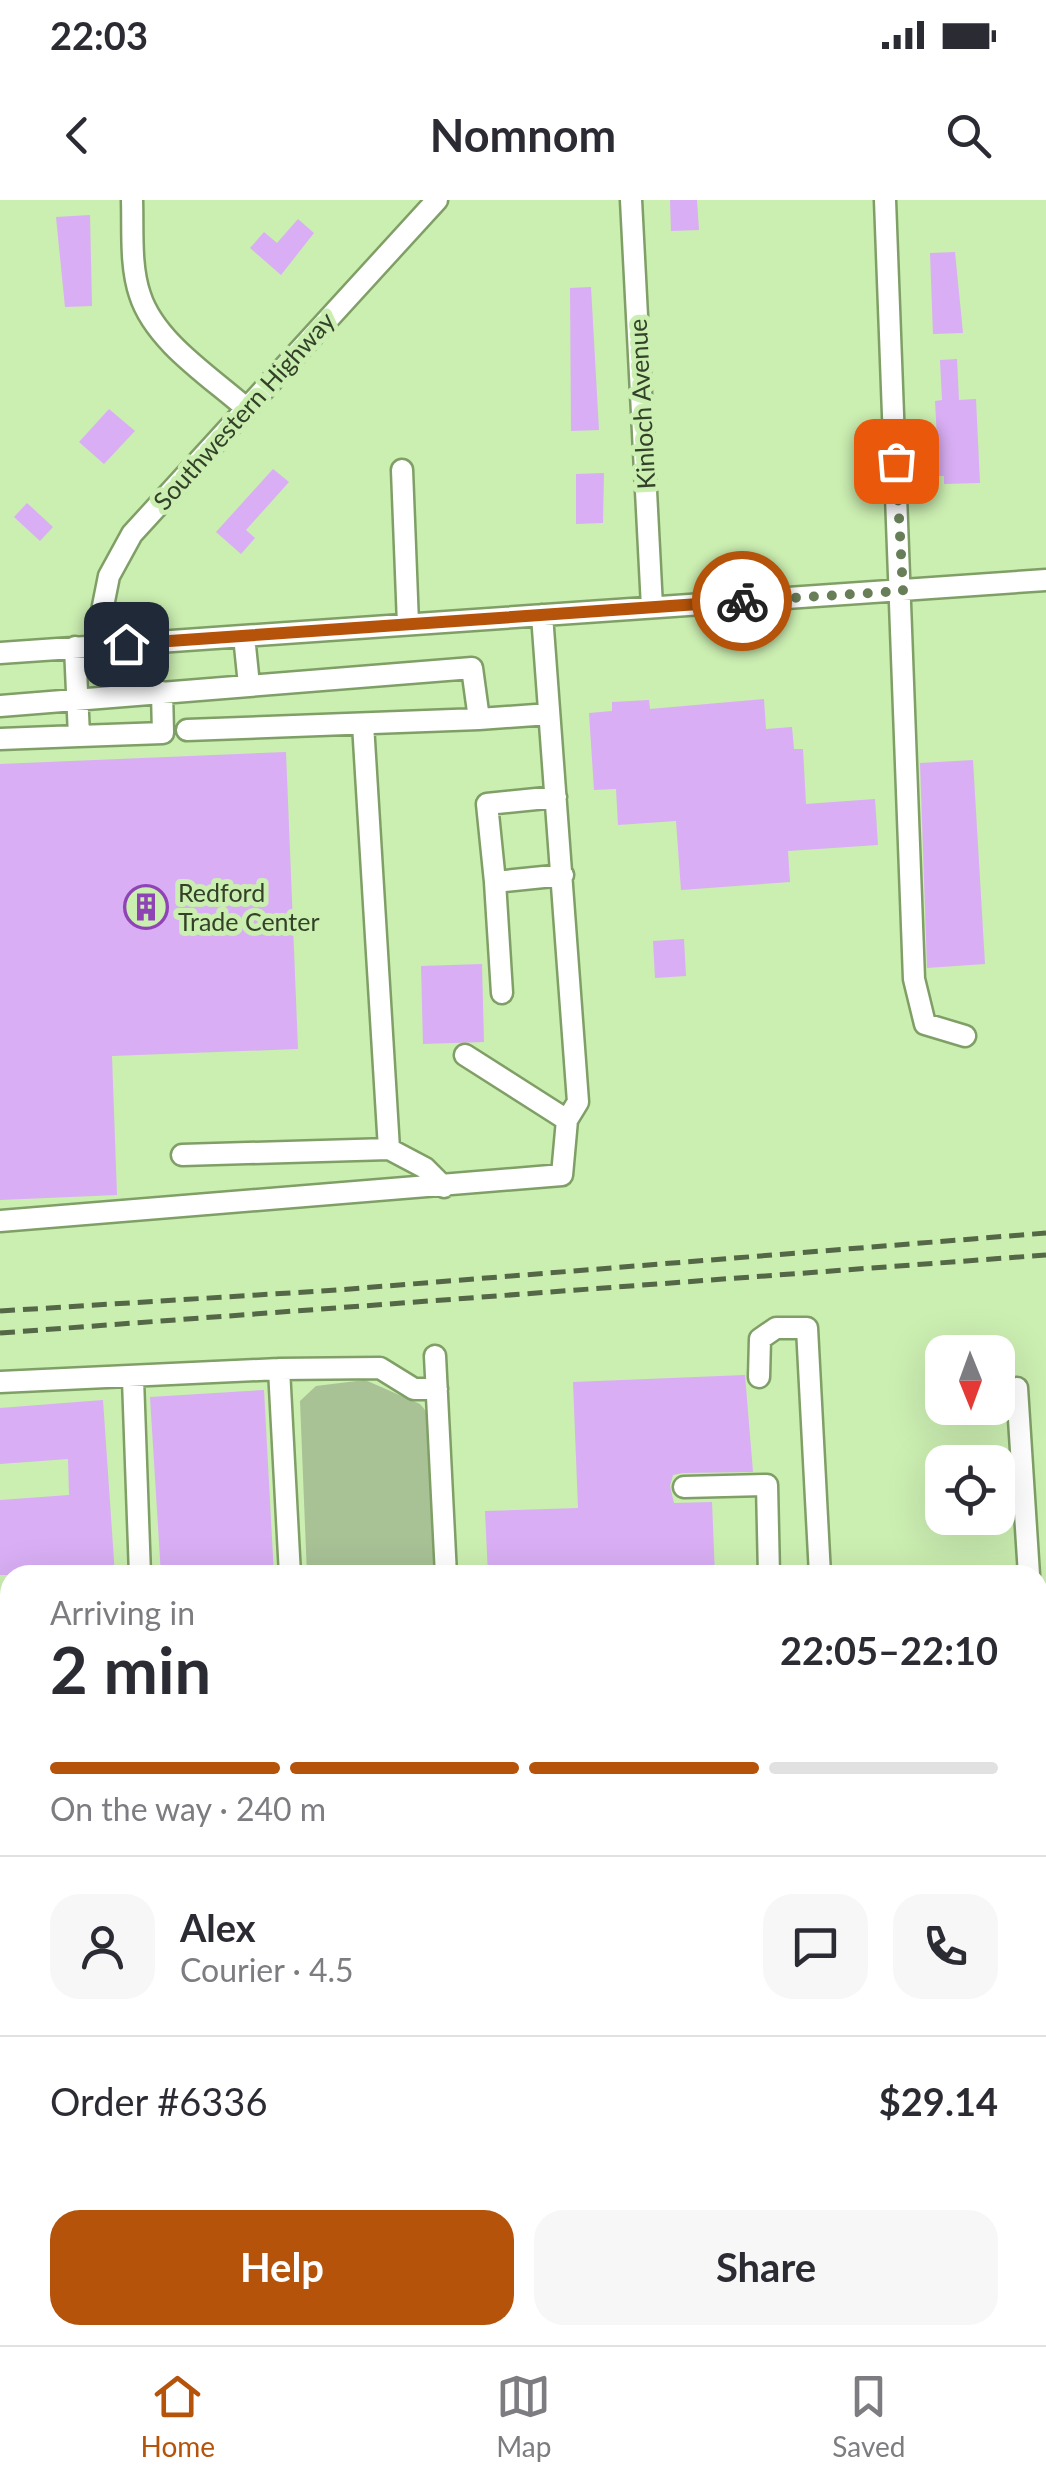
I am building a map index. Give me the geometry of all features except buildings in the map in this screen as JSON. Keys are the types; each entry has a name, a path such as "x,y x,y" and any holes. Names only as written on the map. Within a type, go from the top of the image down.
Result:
{"street":[{"path":"132,200 135,271 148,314 161,332 247,409"},
{"name":"Southwestern Highway","path":"78,736 85,647 120,549 437,200"},
{"name":"Kinloch Avenue","path":"631,200 652,607"},
{"path":"885,200 903,591 897,603 914,979 925,1024 965,1036"},
{"path":"402,470 408,624"},
{"path":"0,652 1046,580"},
{"path":"0,1220 444,1188 562,1175 567,1120 578,1102 542,615"},
{"path":"244,636 249,685"},
{"path":"0,706 472,668 479,719"},
{"path":"0,740 163,733 162,692"},
{"path":"188,730 549,714"},
{"path":"363,724 389,1149"},
{"path":"502,992 488,804 556,797"},
{"path":"495,882 563,875"},
{"path":"466,1055 567,1120"},
{"path":"182,1155 389,1149 425,1168 444,1188"},
{"path":"758,1377 760,1338 776,1328 808,1328 820,1565"},
{"path":"435,1356 446,1565"},
{"path":"0,1382 380,1368 414,1388 437,1389"},
{"path":"278,1369 289,1565"},
{"path":"132,1379 140,1565"},
{"path":"1017,1388 1028,1565"},
{"path":"684,1487 767,1485 770,1565"}],"green space":[{"path":"365,1380 420,1404 431,1417 438,1565 307,1565 300,1401 316,1386"}],"railway":[{"path":"0,1311 337,1290 1046,1233"},
{"path":"0,1333 1046,1255"}],"way so far":[{"path":"742,601 903,591 896,461"}],"place":[{"name":"Redford Trade Center","path":"146,907"}],"route":[{"path":"126,644 742,601"}]}
